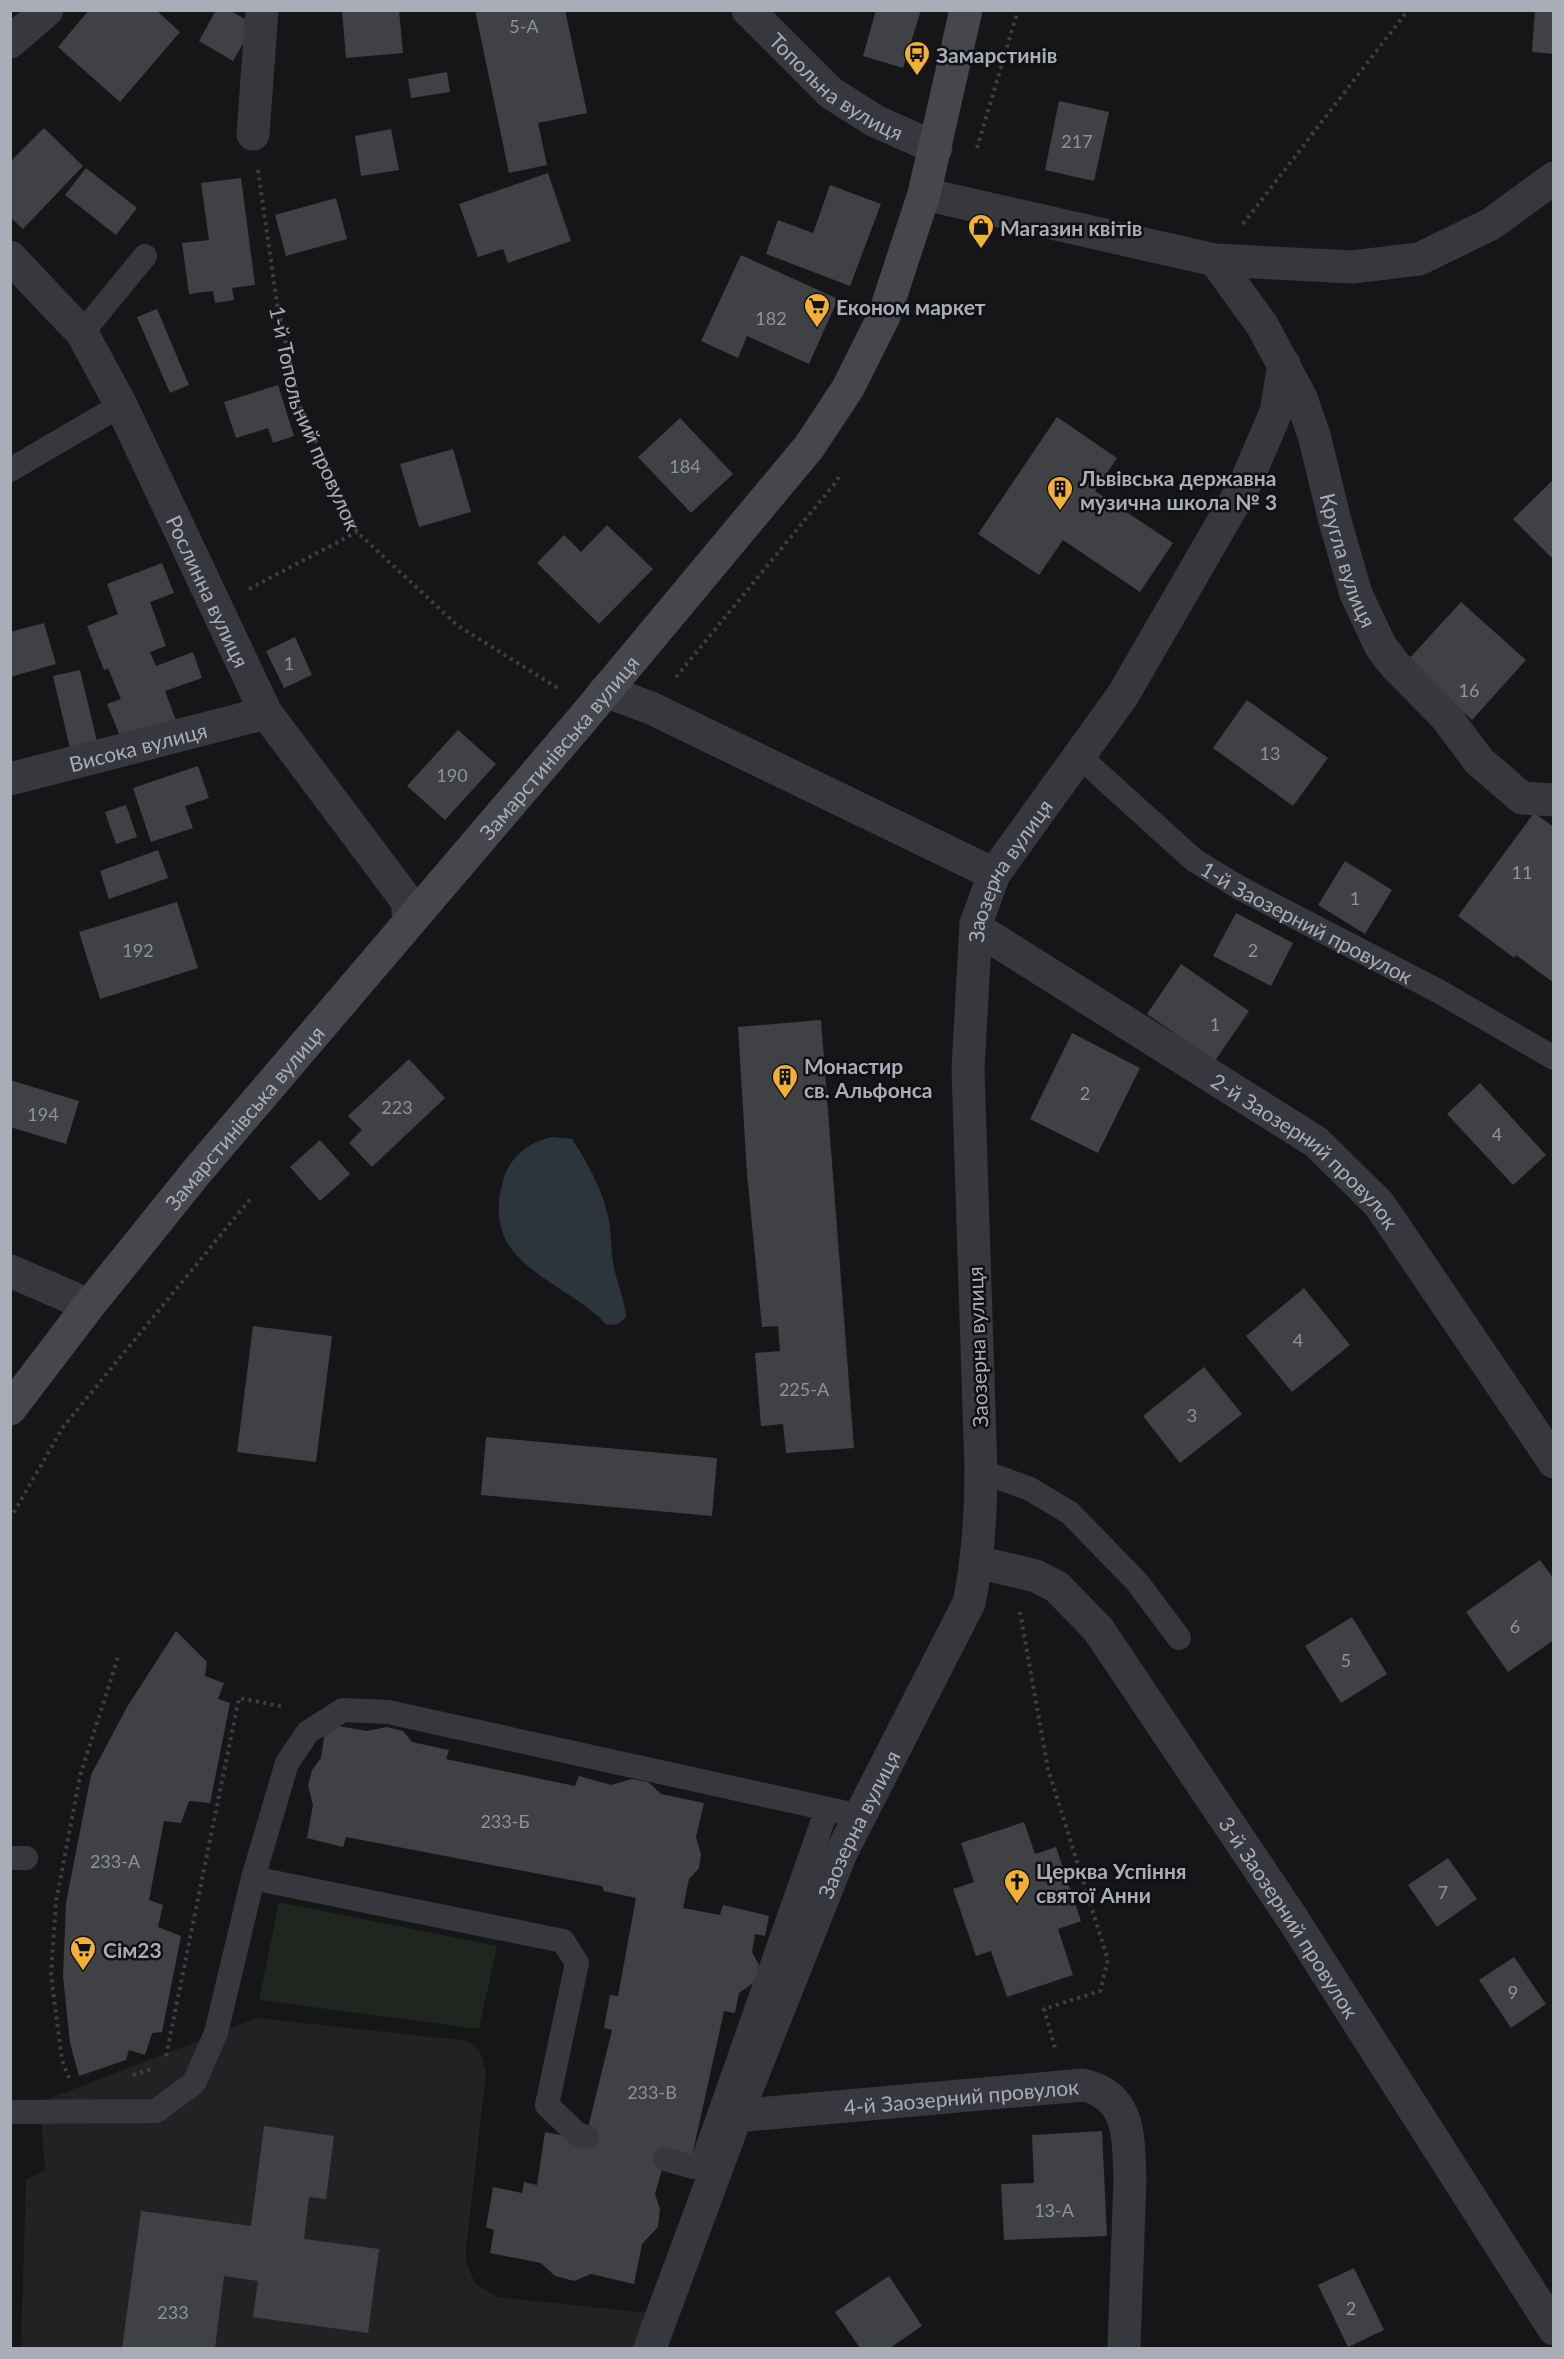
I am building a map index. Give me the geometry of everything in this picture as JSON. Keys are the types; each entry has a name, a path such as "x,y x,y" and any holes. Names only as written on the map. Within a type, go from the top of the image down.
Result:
{"main road":[{"name":"Замарстинівська вулиця","path":"10,1409 87,1308 199,1169 585,716 809,447 848,388 884,316 924,194 966,10"}],"street":[{"path":"10,42 47,10"},
{"path":"253,134 262,10"},
{"name":"Топольна вулиця","path":"748,10 831,93 875,121 936,148"},
{"path":"924,194 1215,260 1352,267 1419,259 1491,224 1554,178"},
{"name":"Рослинна вулиця","path":"10,257 82,333 121,405 266,713 407,901 409,921"},
{"name":"Кругла вулиця","path":"1215,260 1262,325 1300,398 1314,435 1356,594 1381,647 1395,665 1446,717 1479,761 1522,798 1554,800"},
{"name":"Заозерна вулиця","path":"650,2349 736,2116 842,1853 969,1603 981,1527 968,1069 976,924 994,874 1123,695 1246,482 1276,412 1284,364"},
{"path":"605,691 651,708 994,874"},
{"name":"Висока вулиця","path":"10,779 266,713"},
{"name":"2-й Заозерний провулок","path":"976,924 979,930 1316,1142 1379,1204 1554,1462"},
{"path":"10,1271 75,1299 87,1308"},
{"name":"3-й Заозерний провулок","path":"977,1562 1036,1576 1057,1587 1098,1629 1292,1918 1554,2329"},
{"name":"4-й Заозерний провулок","path":"736,2116 1066,2086 1083,2085 1106,2093 1118,2107 1126,2130 1130,2179 1124,2347"}],"lane":[{"path":"82,333 145,256"},
{"path":"10,470 121,405"},
{"name":"1-й Заозерний провулок","path":"1079,756 1194,860 1240,888 1440,992 1554,1058"},
{"path":"981,1471 1030,1489 1070,1513 1137,1582 1179,1638"},
{"path":"10,2112 156,2111 194,2082 216,2033 253,1878 287,1763 308,1732 343,1710 388,1712 860,1816"},
{"path":"665,2159 693,2167 702,2163 827,1809"},
{"path":"253,1878 563,1941 577,1963 547,2105 577,2134 586,2136"}],"path":[{"path":"961,203 1018,10"},
{"path":"1215,260 1408,10"},
{"name":"1-й Топольний провулок","path":"253,134 277,303 299,404 357,532 457,625 573,697 585,716"},
{"path":"216,607 357,532"},
{"path":"10,1519 63,1427 251,1198"},
{"path":"1019,1603 1048,1769 1108,1960 1100,1991 1044,2009 1066,2086"}],"shaded area":[{"path":"552,1137 572,1139 602,1196 609,1222 614,1267 626,1317 618,1324 607,1325 529,1267 513,1251 503,1233 499,1210 506,1172 521,1152 535,1143"},
{"path":"279,1902 497,1946 479,2029 259,2000"},
{"path":"258,2018 468,2041 480,2052 486,2072 465,2259 475,2283 497,2297 650,2313 634,2348 21,2348 26,2180 45,2170 40,2102"}],"building":[{"path":"89,10 156,10 180,32 120,102 58,47"},
{"path":"216,10 229,10 254,24 233,61 199,41"},
{"path":"342,10 399,10 403,53 346,58"},
{"path":"475,10 565,10 587,113 538,123 547,165 509,173"},
{"path":"876,10 921,10 903,68 863,56"},
{"path":"1535,10 1554,10 1554,54 1532,52"},
{"path":"447,72 450,92 411,98 408,79"},
{"path":"1059,101 1109,112 1094,181 1045,170"},
{"path":"44,128 83,166 23,229 10,217 10,162"},
{"path":"391,129 399,170 361,176 355,136"},
{"path":"86,168 137,208 116,235 65,195"},
{"path":"548,173 571,241 508,263 503,249 478,257 459,204"},
{"path":"241,178 255,285 232,288 234,300 215,303 213,291 189,294 182,243 209,240 201,183"},
{"path":"830,185 881,204 850,286 766,254 778,220 813,233"},
{"path":"336,198 347,239 286,256 275,215"},
{"path":"741,255 838,299 809,364 747,336 738,358 701,341"},
{"path":"157,309 189,385 170,393 137,317"},
{"path":"278,385 294,436 273,443 268,428 236,438 224,402"},
{"name":"Львівська державна музична школа № 3","path":"1057,417 1117,458 1095,491 1173,543 1140,592 1063,540 1039,575 978,534"},
{"path":"680,418 733,474 691,513 638,457"},
{"path":"453,449 471,512 419,527 400,464"},
{"path":"1554,479 1554,560 1513,519"},
{"path":"607,525 653,569 599,624 537,563 564,535 581,552"},
{"path":"162,563 174,593 150,602 166,646 150,652 156,666 193,652 202,678 165,691 178,726 120,736 107,704 121,699 108,668 104,670 87,626 118,614 107,584"},
{"path":"1461,602 1526,660 1472,720 1407,661"},
{"path":"44,623 56,664 10,677 10,632"},
{"path":"295,637 312,675 284,688 266,651"},
{"path":"80,670 99,750 72,757 53,676"},
{"path":"1247,700 1328,758 1293,806 1213,748"},
{"path":"458,730 496,764 445,820 407,786"},
{"path":"198,766 209,798 185,806 193,828 151,842 133,788"},
{"path":"126,805 137,837 116,844 105,812"},
{"path":"1534,813 1554,827 1554,983 1516,955 1514,958 1458,916"},
{"path":"158,850 168,878 109,899 100,871"},
{"path":"1345,861 1392,890 1365,934 1318,905"},
{"path":"177,902 198,968 100,999 79,932"},
{"path":"1236,913 1293,943 1271,986 1213,956"},
{"path":"1181,964 1249,1011 1215,1061 1147,1014"},
{"name":"Монастир св. Альфонса","path":"821,1020 854,1448 786,1453 783,1424 761,1426 755,1353 780,1351 778,1326 762,1327 747,1174 738,1027"},
{"path":"1072,1033 1140,1068 1098,1153 1030,1119"},
{"path":"409,1059 445,1098 372,1167 349,1143 362,1130 348,1116"},
{"path":"10,1080 79,1101 66,1144 10,1127"},
{"path":"1480,1083 1546,1155 1513,1185 1447,1114"},
{"path":"320,1140 350,1174 320,1201 290,1167"},
{"path":"1304,1288 1350,1345 1292,1392 1246,1336"},
{"path":"253,1326 332,1336 316,1462 237,1452"},
{"path":"1204,1367 1242,1414 1180,1463 1143,1416"},
{"path":"486,1437 717,1458 712,1516 481,1495"},
{"path":"1540,1560 1554,1579 1554,1640 1508,1672 1466,1612"},
{"path":"1352,1617 1387,1674 1341,1703 1305,1646"},
{"path":"176,1631 207,1662 205,1676 224,1683 218,1699 230,1703 210,1803 189,1801 181,1823 164,1821 149,1900 163,1905 158,1927 181,1936 162,2032 152,2033 145,2055 129,2050 126,2060 79,2076 70,2043 63,1976 66,1903 91,1775 127,1707"},
{"path":"326,1724 367,1731 387,1727 403,1731 412,1742 449,1750 446,1759 575,1786 579,1776 611,1785 632,1779 648,1782 661,1794 704,1803 696,1837 701,1854 699,1868 689,1879 683,1908 720,1915 723,1905 769,1916 765,1936 755,1934 752,1952 759,1965 756,1981 739,1993 735,2013 724,2011 691,2161 665,2159 655,2194 660,2209 658,2227 642,2244 634,2284 591,2274 574,2281 555,2276 541,2263 490,2253 494,2230 486,2227 493,2187 522,2193 524,2182 537,2185 545,2132 585,2140 612,2030 604,2028 610,1995 618,1996 636,1898 604,1891 602,1886 346,1837 343,1847 307,1838 313,1805 308,1786 312,1770 321,1758"},
{"name":"Церква Успіння святої Анни","path":"1024,1822 1035,1854 1056,1847 1081,1921 1058,1929 1073,1975 1007,1997 991,1951 976,1956 953,1889 974,1882 961,1843"},
{"path":"1448,1858 1477,1899 1437,1927 1408,1885"},
{"path":"1514,1957 1546,2004 1511,2028 1479,1980"},
{"path":"264,2126 334,2136 326,2199 309,2197 304,2239 379,2249 368,2333 253,2317 258,2281 224,2276 215,2348 122,2348 141,2211 251,2226"},
{"path":"1102,2131 1107,2236 1004,2240 1001,2184 1034,2183 1032,2135"},
{"path":"1354,2268 1384,2330 1348,2347 1318,2285"},
{"path":"889,2276 922,2326 890,2348 860,2348 835,2312"}],"place":[{"name":"Замарстинів","path":"917,77"},
{"name":"Магазин квітів","path":"981,250"},
{"name":"Економ маркет","path":"817,329"},
{"name":"Львівська державна музична школа № 3","path":"1060,512"},
{"name":"Монастир св. Альфонса","path":"785,1100"},
{"name":"Церква Успіння святої Анни","path":"1017,1905"},
{"name":"Сім23","path":"83,1972"}]}
